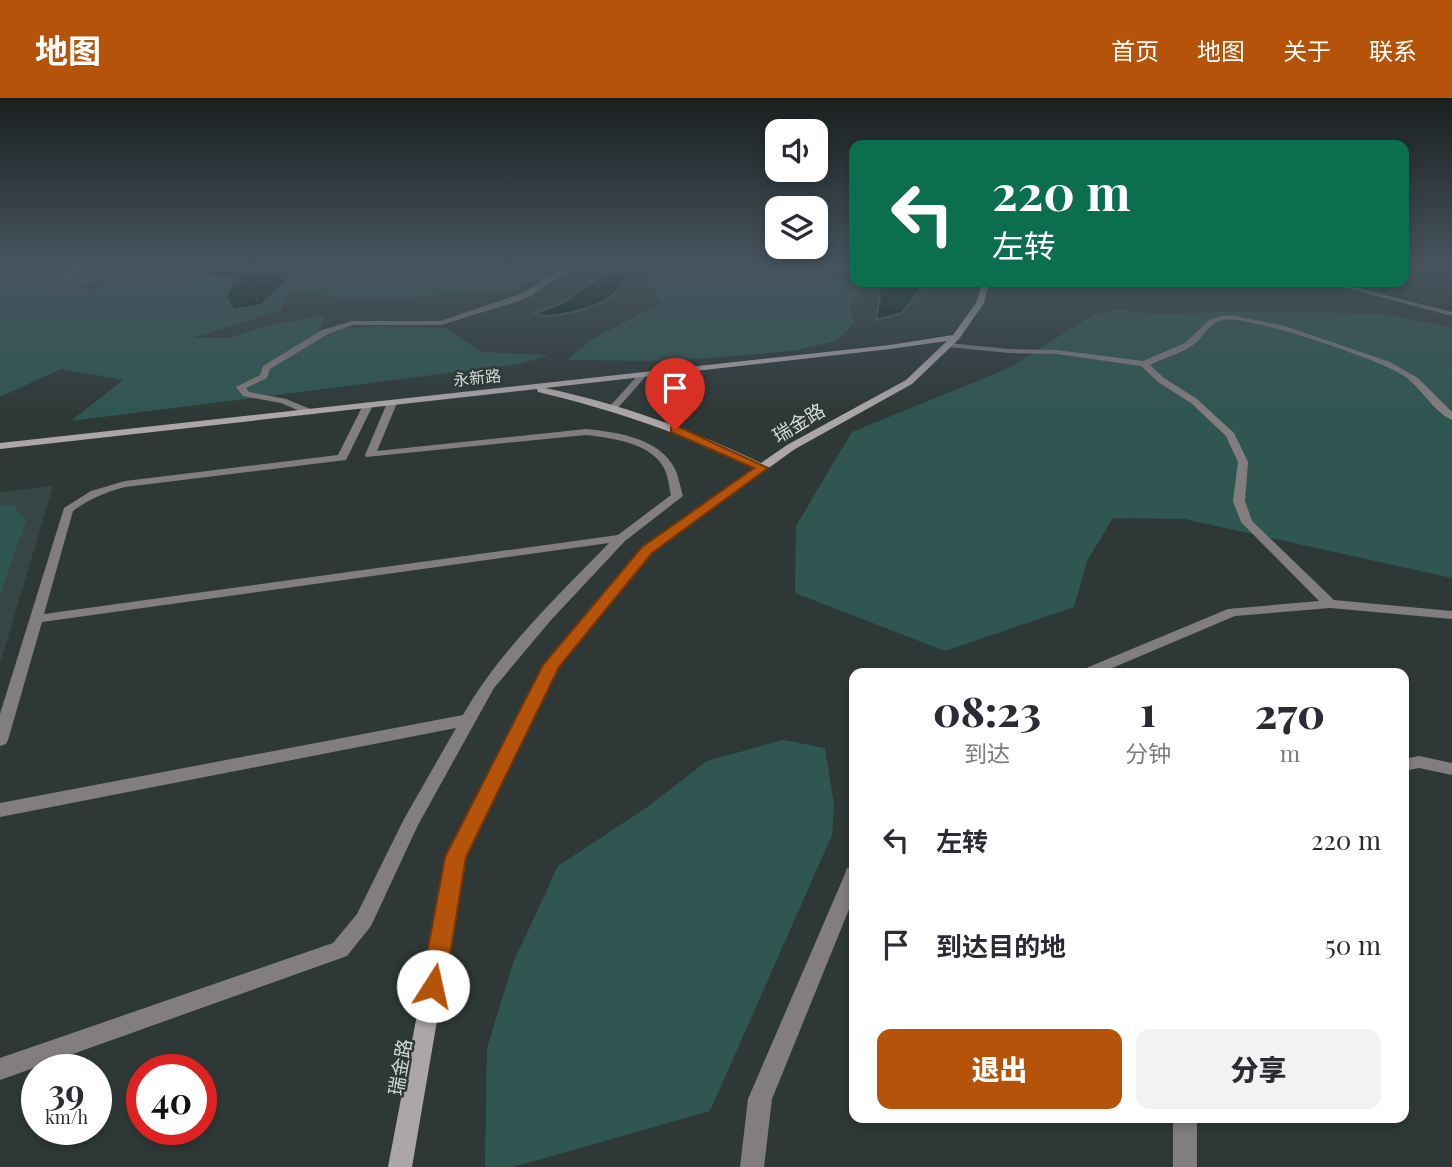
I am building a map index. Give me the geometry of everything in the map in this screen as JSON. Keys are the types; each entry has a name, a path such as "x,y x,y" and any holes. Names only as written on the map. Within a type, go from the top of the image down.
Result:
{"street":[{"path":"310,412 283,401 246,394 242,387 264,376 266,368 325,332 352,323 441,323 469,314"},
{"name":"瑞金路","path":"400,1167 456,857 552,665 647,550 791,447 909,382 952,341 973,314"},
{"path":"952,341 1009,351 1057,352 1144,364 1192,341 1205,326 1215,320 1231,316 1334,344 1400,370 1422,384 1433,402 1452,417"},
{"name":"永新路","path":"0,446 952,341"},
{"path":"1144,364 1161,380 1194,401 1230,435 1243,462 1239,501 1247,522 1330,604"},
{"path":"613,408 643,375"},
{"path":"526,388 586,398 721,447 762,468"},
{"path":"370,455 392,402"},
{"path":"342,458 368,405"},
{"path":"0,740 68,510 79,500 104,489 125,484 342,458 586,432 624,439 645,447 668,464 677,496 621,538 546,617 496,675 410,824 364,920 340,950 0,1069"},
{"path":"36,619 621,538"},
{"path":"1098,668 1233,611 1330,604 1452,615"},
{"path":"0,810 468,720"},
{"path":"1409,764 1419,762 1452,769"},
{"path":"752,1167 760,1099 849,886"},
{"path":"1185,1123 1185,1167"}],"shaded area":[{"path":"0,314 271,314 192,338 231,338 265,326 325,315 319,331 377,326 445,328 482,352 549,355 519,364 71,421 123,380 61,369 0,397"},
{"path":"641,314 852,314 855,322 836,341 793,351 672,361 567,360 594,338"},
{"path":"877,314 899,314 876,320"},
{"path":"1094,314 1383,314 1452,327 1452,578 1185,519 1113,518 1087,561 1074,607 945,651 795,593 796,526 852,432 1011,367"},
{"path":"53,486 0,664 0,492"},
{"path":"13,505 26,521 0,595 0,506"},
{"path":"783,740 825,748 834,806 832,835 710,1111 513,1167 485,1167 487,1048 513,963 558,866 646,808 707,761"}],"route":[{"path":"433,986 456,857 552,665 647,550 762,468 721,447 675,430"}]}
